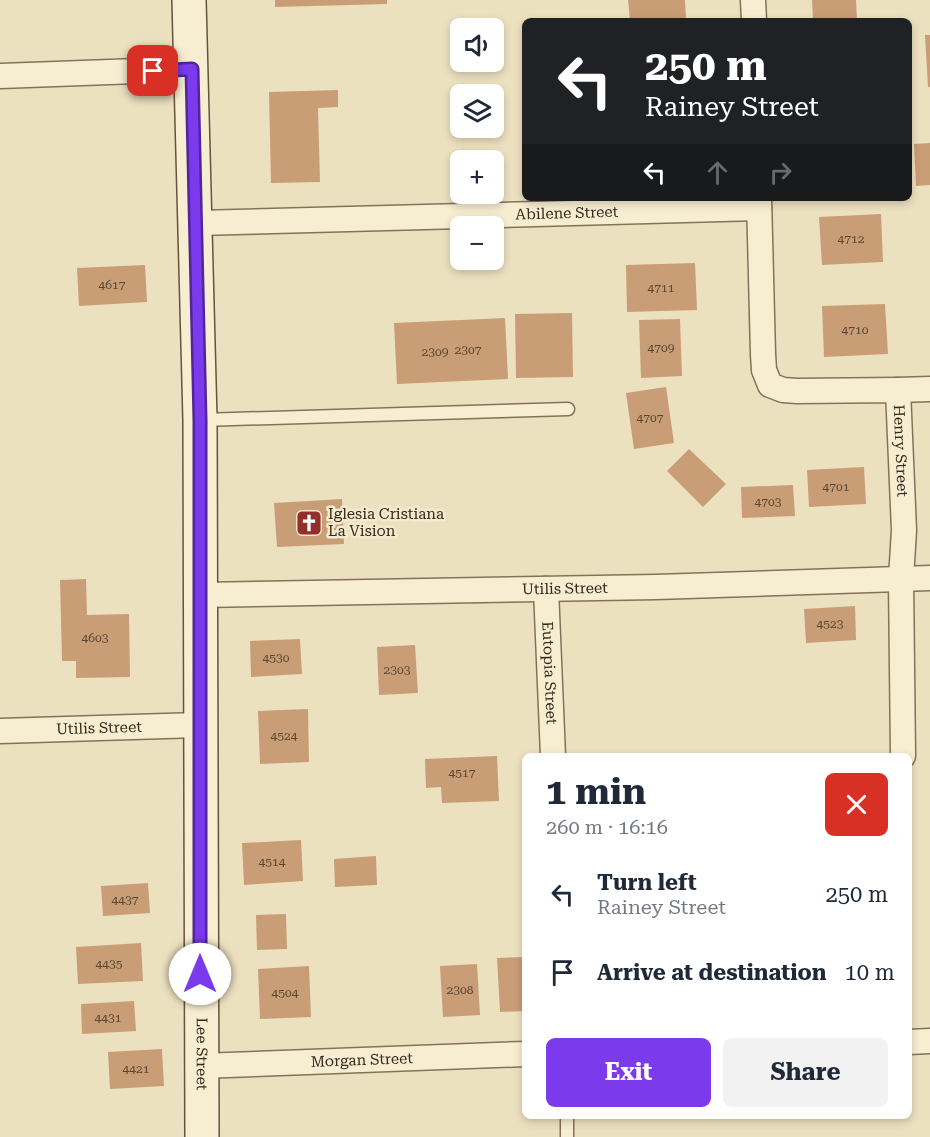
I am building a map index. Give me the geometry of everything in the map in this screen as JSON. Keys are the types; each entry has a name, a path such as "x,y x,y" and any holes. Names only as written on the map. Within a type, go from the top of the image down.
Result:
{"main road":[{"name":"Lee Street","path":"189,0 197,223 200,420 199,725 202,1137"}],"street":[{"path":"753,0 753,18"},
{"path":"0,76 192,69"},
{"name":"Abilene Street","path":"197,223 759,203"},
{"name":"Henry Street","path":"759,203 763,354 764,370 770,385 783,390 797,391 898,390 904,530 901,579 903,753"},
{"path":"898,390 930,389"},
{"name":"Utilis Street","path":"201,595 546,589 930,578"},
{"name":"Eutopia Street","path":"546,589 553,753"},
{"name":"Utilis Street","path":"0,731 199,725"},
{"path":"912,1042 930,1041"},
{"name":"Morgan Street","path":"200,1066 522,1054"}],"lane":[{"path":"200,420 568,409"},
{"path":"567,1119 567,1137"}],"building":[{"path":"275,0 387,0 387,4 275,7"},
{"path":"628,0 685,0 686,18 630,18"},
{"path":"812,0 856,0 857,18 813,18"},
{"path":"925,35 930,35 930,87 928,87"},
{"path":"338,90 338,107 318,108 320,182 271,183 269,92"},
{"path":"930,143 930,185 916,186 914,144"},
{"path":"881,214 883,262 822,265 819,217"},
{"path":"695,263 697,310 627,312 626,265"},
{"path":"145,265 147,302 79,306 77,268"},
{"path":"885,304 888,354 824,357 822,306"},
{"path":"572,313 573,377 516,378 515,314"},
{"path":"505,318 508,379 397,384 394,323"},
{"path":"680,319 682,376 641,378 639,320"},
{"path":"666,387 674,443 634,449 626,393"},
{"path":"689,449 726,484 703,507 667,471"},
{"path":"864,467 866,504 809,507 807,470"},
{"path":"793,485 795,516 742,518 741,487"},
{"name":"Iglesia Cristiana La Vision","path":"342,499 344,544 277,547 274,503"},
{"path":"86,579 87,615 129,614 130,677 76,678 76,661 62,661 60,580"},
{"path":"855,606 856,640 806,643 804,609"},
{"path":"300,639 302,674 251,677 250,641"},
{"path":"415,645 418,693 379,695 377,647"},
{"path":"308,709 309,762 260,764 258,711"},
{"path":"497,756 499,801 442,803 441,787 426,788 425,759"},
{"path":"301,840 303,881 244,885 242,843"},
{"path":"376,856 377,885 335,887 334,859"},
{"path":"148,883 150,913 103,916 101,886"},
{"path":"286,914 287,949 257,950 256,915"},
{"path":"141,943 143,981 78,984 76,947"},
{"path":"522,957 522,1011 500,1012 497,958"},
{"path":"477,964 480,1015 443,1017 440,966"},
{"path":"309,966 311,1017 260,1019 258,969"},
{"path":"134,1001 136,1031 82,1034 81,1004"},
{"path":"162,1049 164,1086 110,1089 108,1052"}],"place":[{"name":"Iglesia Cristiana La Vision","path":"309,523"}],"route":[{"path":"153,71 192,69 200,420 200,974"}]}
